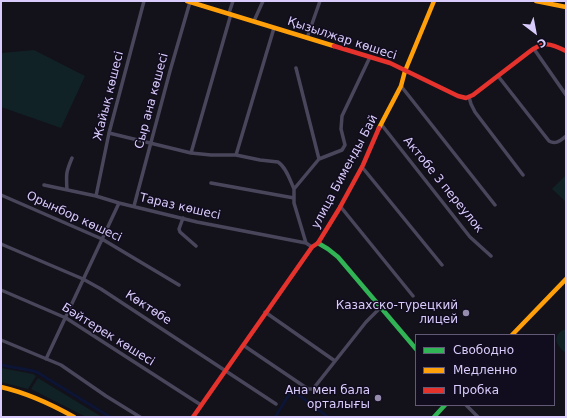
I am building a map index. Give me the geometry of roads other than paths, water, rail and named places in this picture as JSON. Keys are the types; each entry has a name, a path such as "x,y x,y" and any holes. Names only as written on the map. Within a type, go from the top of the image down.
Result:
{"street":[{"name":"Жайық көшесі","path":"96,196 109,133 144,1"},
{"name":"Қызылжар көшесі","path":"189,1 390,63 458,96 466,98 469,97"},
{"name":"Сыр ана көшесі","path":"134,206 189,1"},
{"path":"191,153 233,1"},
{"path":"254,21 263,1"},
{"path":"307,38 320,1"},
{"name":"улица Бименды Бай","path":"192,417 312,247 318,243 340,206 362,167 381,124 401,86 405,71 434,1"},
{"path":"536,1 566,7"},
{"path":"236,155 274,28"},
{"path":"522,175 476,112 469,97 534,49 545,44 550,44 566,50"},
{"path":"534,49 566,95"},
{"path":"294,189 319,159 342,150 345,145 341,129 342,116 370,57"},
{"path":"296,68 319,159"},
{"path":"498,76 549,141 556,143 566,136"},
{"path":"401,86 495,205"},
{"name":"Актобе 3 переулок","path":"381,124 470,237 491,256"},
{"path":"109,133 191,153 236,155 280,163 294,189 294,203 306,244"},
{"path":"68,190 66,171 72,158"},
{"path":"362,167 442,265"},
{"path":"211,183 294,198"},
{"name":"Тараз көшесі","path":"44,185 96,196 183,218 306,244 312,247"},
{"name":"Орынбор көшесі","path":"1,195 102,239 179,285"},
{"path":"46,359 119,203"},
{"path":"340,206 413,296"},
{"path":"183,218 179,229 180,232 196,246"},
{"path":"318,243 323,245 336,256 415,348"},
{"name":"Көктөбе","path":"1,244 83,279 101,289 276,404"},
{"path":"513,334 566,279"},
{"name":"Бәйтерек көшесі","path":"1,290 66,318 201,405"},
{"path":"243,345 308,389 313,389 366,322 381,307"},
{"path":"265,312 335,361"},
{"path":"1,340 61,365 140,417"},
{"path":"1,387 28,395 74,417"},
{"path":"434,417 444,406"},
{"path":"467,406 478,417"}],"waterway":[{"path":"1,365 39,373"},
{"path":"40,374 110,417"},
{"path":"275,417 292,390 328,417"}],"place":[{"name":"Казахско-турецкий лицей","path":"466,313"},
{"name":"Ана мен бала орталығы","path":"378,398"}]}
